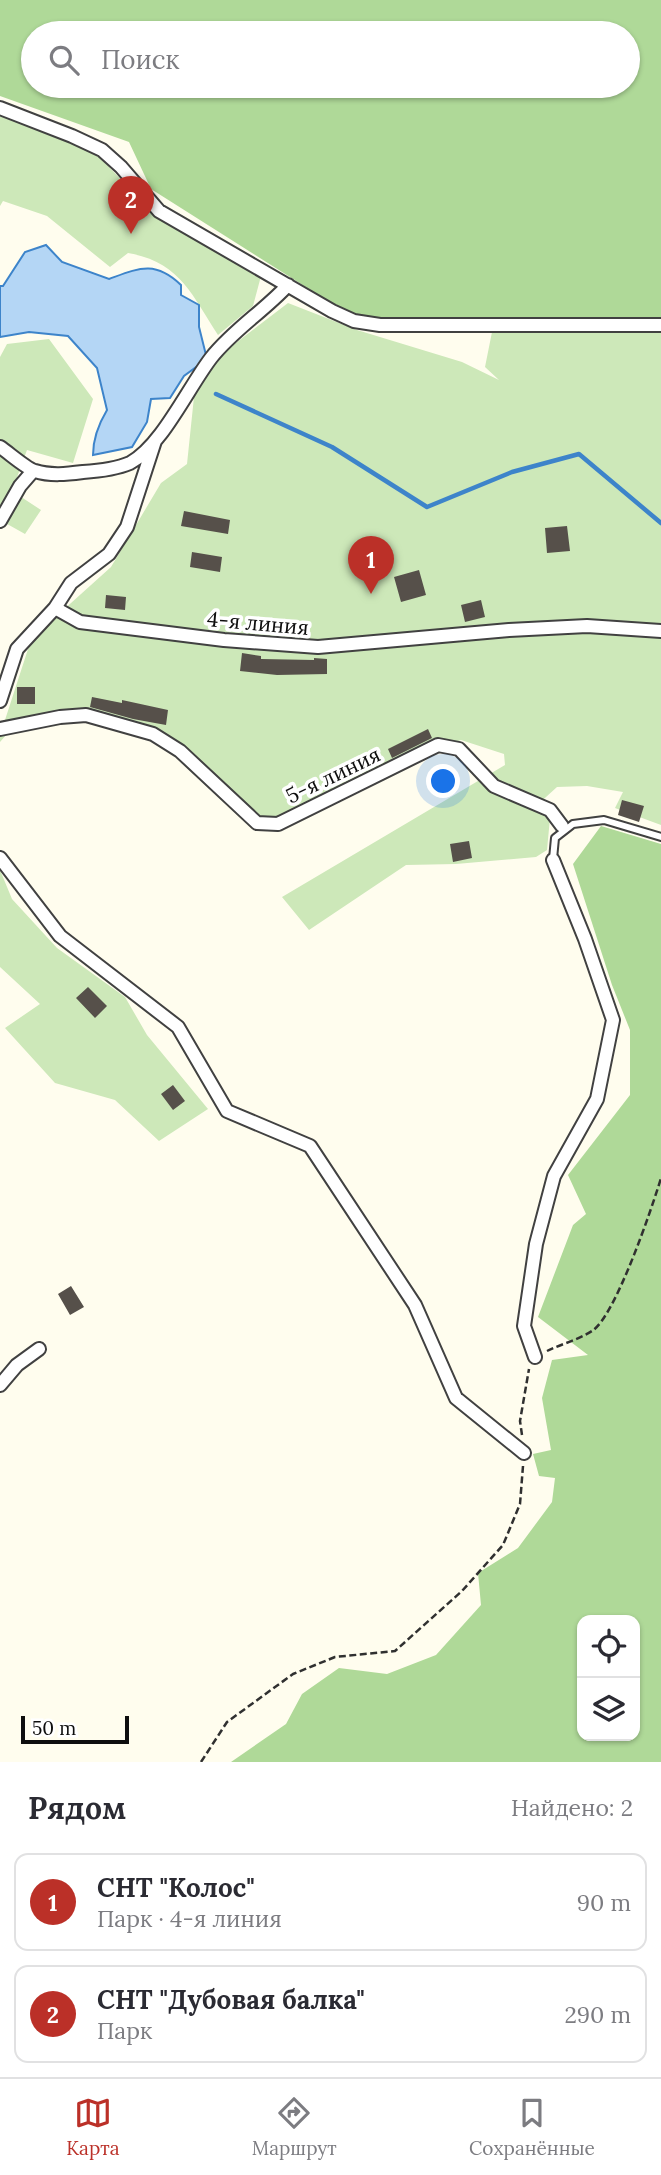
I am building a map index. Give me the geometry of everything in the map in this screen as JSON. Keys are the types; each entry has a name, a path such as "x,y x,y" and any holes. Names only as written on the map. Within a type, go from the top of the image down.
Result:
{"street":[{"path":"0,108 102,150 121,167 159,211 354,321 380,325 661,325"},
{"path":"0,447 33,471 60,475 127,464 143,455 212,357 288,285"},
{"path":"0,701 17,649 55,608 71,583 109,554 127,527 155,441"},
{"path":"0,521 20,486 33,471"},
{"name":"4-я линия","path":"55,608 80,622 223,640 318,648 509,630 587,626 661,631"},
{"name":"5-я линия","path":"0,729 60,717 86,715 153,734 180,751 257,823 278,824 438,745 450,746 459,749 494,786 550,810 562,826"},
{"path":"0,858 60,936 178,1027 227,1111 310,1146 415,1305 456,1398 524,1453"},
{"path":"536,1357 524,1326 536,1244 554,1176 597,1099 613,1020 585,939 552,860"},
{"path":"0,1385 17,1365 39,1349"}],"lane":[{"path":"552,860 555,838 573,824 604,820 661,837"}],"path":[{"path":"201,1762 227,1722 293,1674 335,1657 396,1651 462,1591 503,1545 520,1504 524,1453 520,1421 530,1360 594,1330 618,1294 661,1178"}],"green space":[{"path":"0,0 661,0 661,321 358,320 151,189 129,142 0,96"},
{"path":"0,112 91,148 148,208 261,276 253,306 218,335 183,282 160,264 128,253 110,267 47,216 3,201 0,206"},
{"path":"288,303 357,330 462,362 499,380 485,367 492,332 661,328 661,825 615,808 623,792 587,786 557,787 535,807 550,818 547,850 536,857 406,865 309,930 282,897 505,765 504,754 461,740 405,759 279,820 257,818 200,761 159,730 73,709 20,719 0,742 0,723 5,720 29,646 51,621 111,567 161,483 187,464 194,397 211,362"},
{"path":"49,339 93,399 73,463 27,450 12,491 41,510 25,534 0,520 0,357 7,344"},
{"path":"601,826 661,844 661,1762 231,1762 286,1724 302,1694 339,1668 387,1674 436,1655 481,1605 478,1573 518,1548 552,1502 555,1478 539,1476 533,1454 551,1450 542,1398 552,1360 588,1355 538,1317 573,1225 586,1214 568,1175 630,1095 630,1030 612,985 573,864"},
{"path":"0,870 12,899 57,948 125,997 147,1035 208,1109 159,1141 115,1100 55,1083 5,1028 40,1004 0,967"}],"water":[{"path":"46,245 62,262 109,279 138,269 163,272 181,285 181,295 199,305 199,327 207,359 184,376 170,398 151,399 147,422 132,447 93,455 97,432 107,410 97,368 68,336 29,332 0,337 0,286 3,286 25,252"}],"building":[{"path":"184,511 230,520 228,534 181,526"},
{"path":"567,526 570,551 547,553 545,528"},
{"path":"192,552 222,557 220,572 190,567"},
{"path":"419,570 426,595 401,602 394,577"},
{"path":"106,595 126,597 125,610 105,608"},
{"path":"481,600 485,617 465,622 461,605"},
{"path":"242,653 261,656 261,659 327,659 327,674 277,675 240,671"},
{"path":"17,687 35,687 35,704 17,704"},
{"path":"92,697 122,703 122,700 168,710 166,725 90,707"},
{"path":"428,729 432,738 392,758 388,749"},
{"path":"622,800 644,806 639,822 618,815"},
{"path":"469,841 472,858 453,862 450,844"},
{"path":"88,987 107,1006 95,1018 76,998"},
{"path":"173,1085 185,1101 173,1110 161,1094"},
{"path":"71,1286 84,1307 70,1315 58,1294"}],"waterway":[{"path":"216,394 332,447 427,507 512,472 579,454 661,523"}],"place":[{"name":"СНТ \"Дубовая балка\"","path":"131,234"},
{"name":"СНТ \"Колос\"","path":"371,594"}]}
